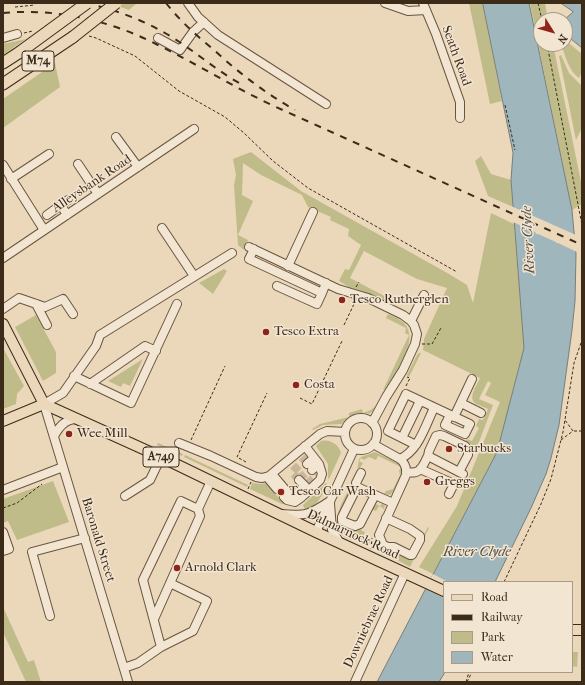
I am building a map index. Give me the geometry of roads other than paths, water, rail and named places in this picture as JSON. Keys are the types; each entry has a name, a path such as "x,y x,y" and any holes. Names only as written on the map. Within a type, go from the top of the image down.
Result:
{"highway":[{"name":"M74","path":"3,63 87,3"},
{"name":"M74","path":"3,84 72,37 116,3"}],"main road":[{"path":"3,324 44,404 3,421"},
{"name":"Dalmarnock Road","path":"44,404 161,457 409,575"},
{"name":"A749","path":"409,575 443,591"}],"street":[{"path":"385,3 408,11 425,7"},
{"path":"188,4 218,35 326,104"},
{"name":"Seath Road","path":"425,7 460,102 460,118"},
{"path":"158,38 180,50 192,34 204,22"},
{"path":"3,38 17,34"},
{"name":"Alleysbank Road","path":"3,258 194,129"},
{"path":"116,137 138,167"},
{"path":"11,179 49,154"},
{"path":"78,164 98,194"},
{"path":"3,165 44,230"},
{"path":"47,215 65,203 68,215"},
{"path":"288,266 313,212"},
{"path":"162,228 194,276"},
{"path":"322,293 249,259 252,248 343,291 368,298 403,315 411,321 416,330 415,344 403,370 372,423"},
{"path":"44,404 63,392 96,346 100,335 232,253"},
{"path":"277,286 317,304 326,283"},
{"path":"411,321 424,295"},
{"path":"3,309 19,298 45,307 63,299 73,314"},
{"path":"36,304 47,325"},
{"path":"74,376 132,403 177,304"},
{"path":"90,384 145,346 156,351"},
{"path":"416,445 388,431 406,394 452,416 461,403 472,379"},
{"path":"402,438 420,401"},
{"path":"461,403 481,413"},
{"name":"Baronald Street","path":"44,404 128,682"},
{"path":"400,459 410,452 416,445 434,408"},
{"path":"54,436 63,424 69,420 76,419"},
{"path":"356,419 365,419 372,423 376,433 373,444 364,450 354,449 346,442 345,432 349,424 356,419"},
{"path":"179,443 260,478 270,476 305,446 325,432 345,432"},
{"path":"406,472 414,473 420,470 428,456 436,436 442,435 465,446 468,450 468,455 461,473 428,456"},
{"path":"373,444 400,459 405,464 406,472 386,518 376,535 384,545 389,548 394,547 410,555 413,554 420,540 407,533 403,527 386,518"},
{"path":"284,496 287,500 295,502 320,480 305,446"},
{"path":"316,532 354,449"},
{"path":"125,496 150,480 161,457"},
{"path":"3,490 63,467"},
{"path":"420,470 454,484 449,494"},
{"path":"361,473 356,483 357,487 342,517 342,521 355,526 360,524 378,496"},
{"path":"270,476 287,492 294,496 304,495"},
{"path":"270,476 277,489"},
{"path":"154,619 200,516 198,509 211,481"},
{"path":"294,496 304,483"},
{"path":"357,487 393,503"},
{"path":"277,513 306,515 315,511 330,500"},
{"path":"330,500 332,530 340,543"},
{"path":"161,647 143,580 181,501 198,509"},
{"path":"3,532 9,549 3,551"},
{"path":"50,616 32,552 85,538"},
{"name":"Downiebrae Road","path":"355,682 409,575"},
{"path":"124,668 138,663 161,647 193,631 207,600 170,583"}],"water":[{"name":"River Clyde","path":"483,3 529,3 533,22 533,52 539,52 572,210 576,254 575,301 559,425 546,474 495,581 443,581 443,673 444,673 439,682 377,682 497,452 524,348 511,180 513,153"},
{"path":"561,3 582,3 582,48 573,41 573,12"}],"tunnel":[{"path":"299,480 292,472 311,454"},
{"path":"299,479 311,468"},
{"path":"307,484 317,475"}],"railway":[{"path":"85,3 126,15 156,28 175,39 239,83"},
{"path":"166,3 189,28 233,67 263,90 295,110"},
{"path":"3,13 42,12 62,14 101,22 120,28 171,52 276,107 582,245"}],"place":[{"name":"Tesco Rutherglen","path":"342,300"},
{"name":"Tesco Extra","path":"266,332"},
{"name":"Costa","path":"296,385"},
{"name":"Wee Mill","path":"69,434"},
{"name":"Starbucks","path":"449,449"},
{"name":"Greggs","path":"427,482"},
{"name":"Tesco Car Wash","path":"281,492"},
{"name":"Arnold Clark","path":"177,568"}]}
